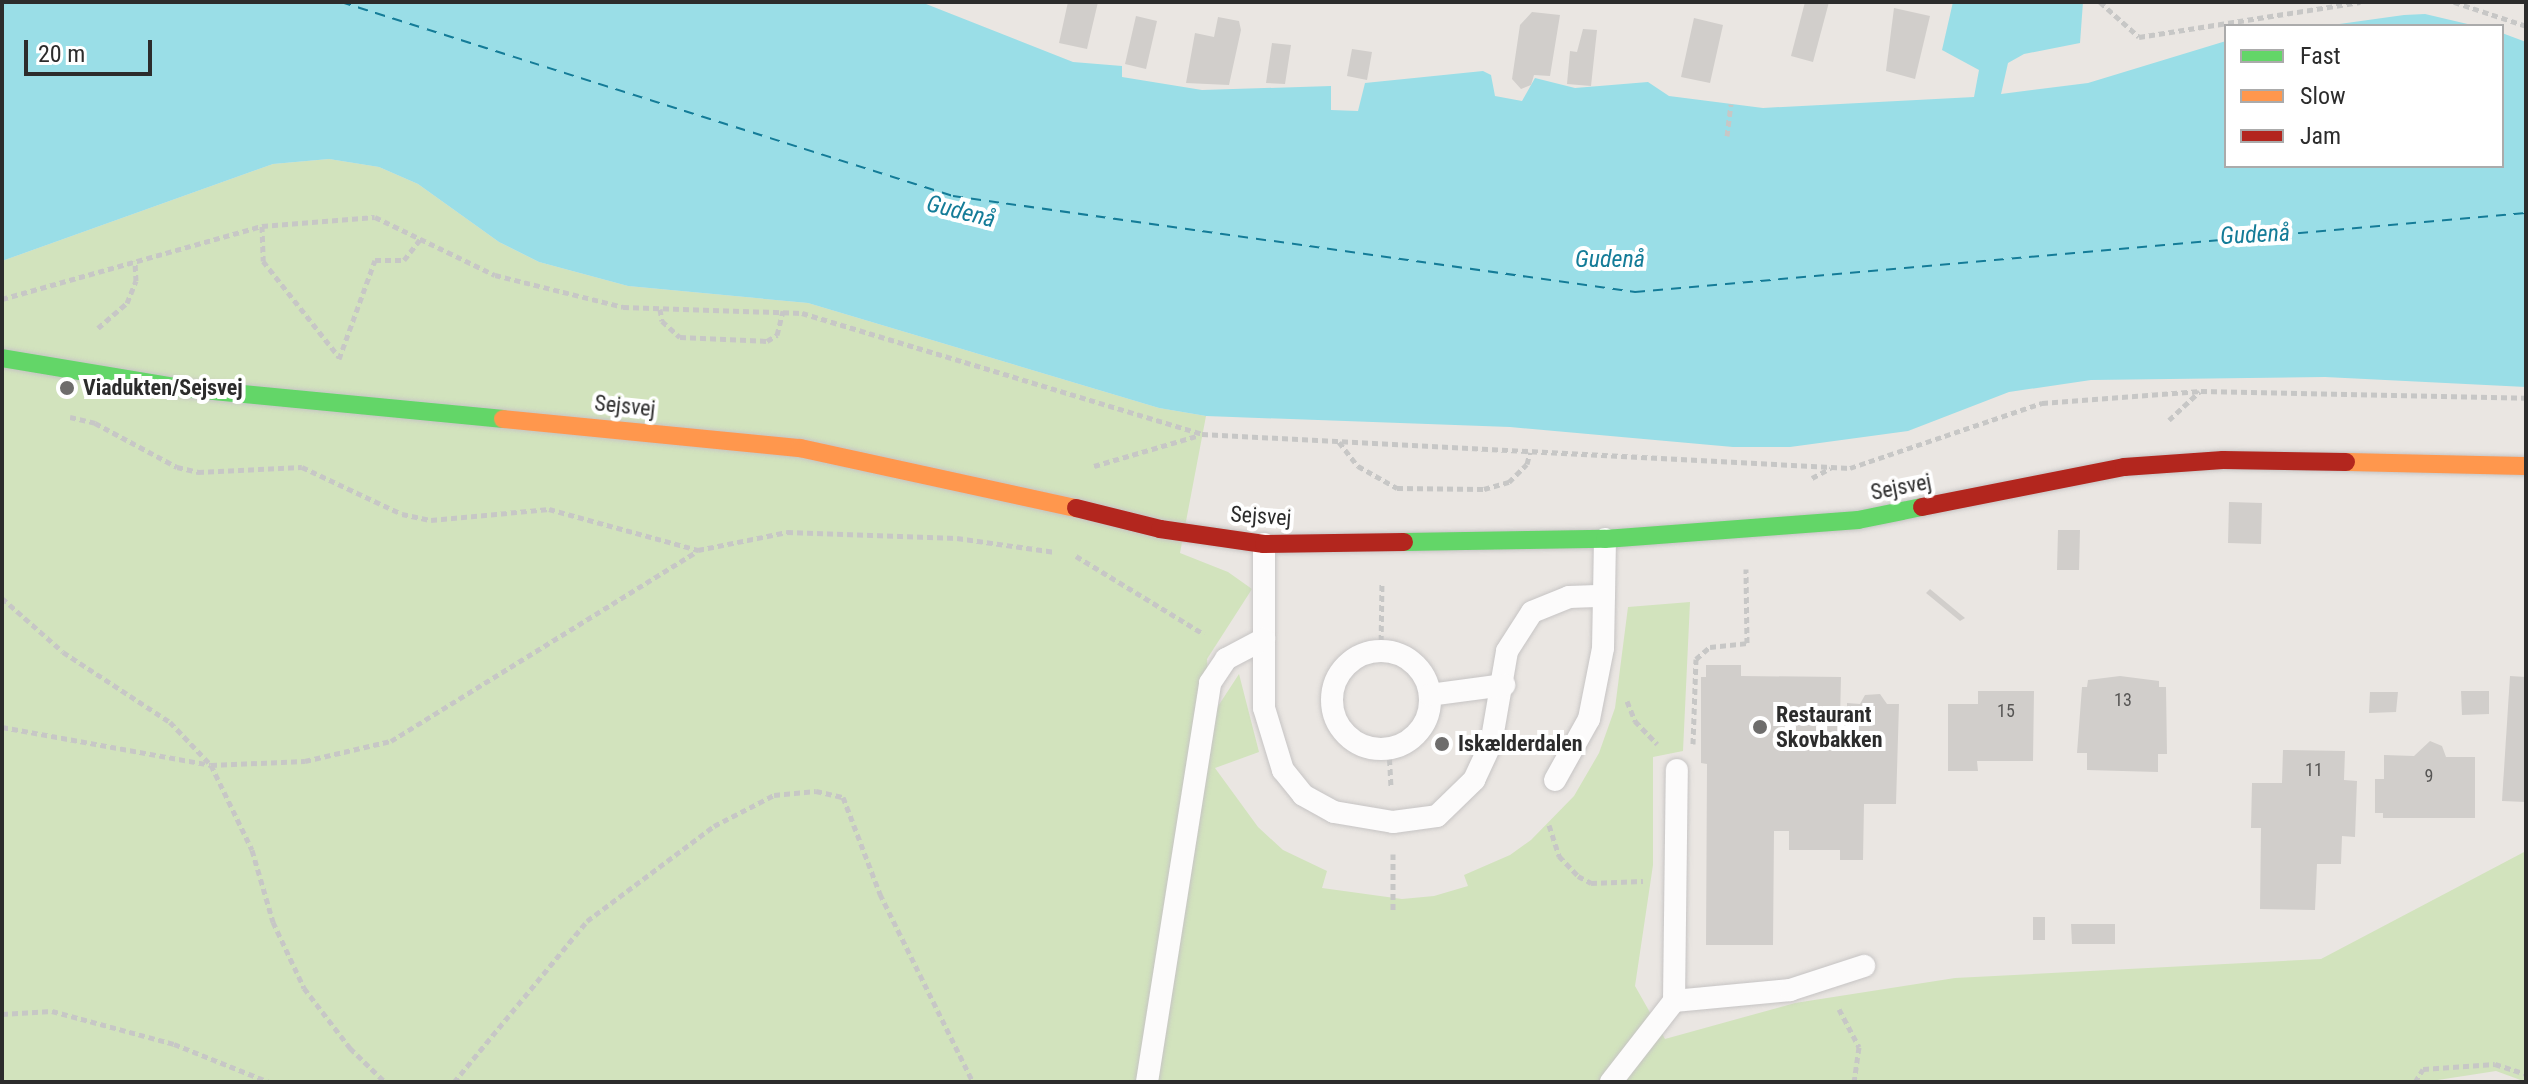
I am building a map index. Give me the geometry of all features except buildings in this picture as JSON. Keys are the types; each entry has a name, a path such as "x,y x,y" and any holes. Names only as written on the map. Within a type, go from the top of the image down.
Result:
{"street":[{"name":"Sejsvej","path":"2,358 91,376 800,448 920,471 1160,529 1264,544 1605,539 1858,520 2163,464 2223,460 2526,466"}],"lane":[{"path":"1555,780 1589,719 1599,677 1605,539"},
{"path":"1264,544 1264,708 1283,770 1303,795 1334,812 1370,821 1437,816 1458,800 1491,744 1504,685 1507,651 1532,612 1569,597 1604,596"},
{"path":"1147,1082 1197,742 1210,683 1226,659 1264,639"},
{"path":"1381,651 1414,663 1430,695 1427,720 1401,746 1364,747 1344,733 1333,711 1339,674 1357,657 1381,651"},
{"path":"1430,695 1504,685"},
{"path":"1611,1082 1674,1001 1677,770"},
{"path":"1674,1001 1790,990 1864,966"}],"path":[{"path":"2100,2 2139,37 2360,2"},
{"path":"2454,2 2526,26"},
{"path":"1727,136 1731,104"},
{"path":"2,299 262,226 375,217 422,237 495,275 623,307 783,311 1202,434 1850,468 2042,403 2201,391 2526,398"},
{"path":"262,226 263,261 339,358"},
{"path":"323,401 375,260 404,260 422,237"},
{"path":"89,332 109,324 127,303 136,281 135,261"},
{"path":"660,309 662,321 680,337 767,341 777,335 783,311"},
{"path":"2161,428 2201,391"},
{"path":"65,416 95,423 177,467 198,472 302,467 402,514 431,520 549,509 698,550"},
{"path":"1083,469 1202,434"},
{"path":"1338,442 1358,466 1397,488 1484,489 1509,482 1527,464 1530,452"},
{"path":"1599,677 1624,678 1635,721 1657,745 1676,755 1677,770 1693,769 1696,659 1710,647 1747,643 1746,528"},
{"path":"2,727 211,765 305,761 391,741 698,550 787,532 957,538 1073,554 1236,653"},
{"path":"1381,651 1384,542"},
{"path":"2,598 63,652 170,722 211,765 252,850 273,922 304,988 350,1048 385,1082"},
{"path":"454,1082 587,921 714,826 774,795 816,791 843,797 899,937 973,1082"},
{"path":"1549,825 1559,856 1578,876 1591,883 1636,881"},
{"path":"1824,979 1859,1047 1854,1082"},
{"path":"2,1014 52,1011 174,1044 269,1082"},
{"path":"2415,1082 2423,1069 2495,1064 2526,1074"}],"green space":[{"path":"329,159 379,167 418,184 499,242 539,262 628,286 808,303 1159,408 1206,416 1180,553 1228,572 1252,589 1207,659 1211,717 1239,674 1259,752 1215,768 1258,827 1283,850 1327,871 1322,888 1402,899 1434,896 1468,886 1464,875 1510,855 1531,840 1574,796 1599,753 1615,708 1628,607 1690,602 1683,751 1653,757 1653,865 1635,986 1665,1039 1795,1003 1955,978 2321,959 2526,851 2526,1082 2496,1071 2425,1082 2,1082 2,261 273,164"}],"water":[{"name":"Gudenå","path":"2,2 921,2 1073,62 1122,66 1122,77 1202,90 1331,86 1331,110 1358,111 1365,83 1483,71 1491,75 1495,96 1522,101 1535,78 1575,88 1648,82 1669,96 1763,108 1974,97 1979,70 1942,50 1953,2 2083,2 2080,43 2024,54 2008,63 2001,94 2088,83 2224,42 2224,168 2504,168 2504,34 2526,42 2526,387 2325,377 2091,380 2009,392 1908,431 1790,447 1733,447 1510,427 1206,416 1159,408 808,303 628,286 539,262 499,242 418,184 379,167 329,159 273,164 2,261"},
{"path":"2425,14 2468,24 2339,24"}],"ferry route":[{"path":"341,2 953,196 1635,292 2526,213"}],"traffic: fast":[{"path":"2,358 181,388 503,419"},
{"path":"1404,542 1605,539 1858,520 1922,507"}],"traffic: slow":[{"path":"503,419 800,448 1076,508"},
{"path":"2346,462 2526,466"}],"traffic: jam":[{"path":"1922,507 2124,467 2223,460 2346,462"},
{"path":"1076,508 1160,529 1264,544 1404,542"}],"place":[{"name":"Viadukten/Sejsvej","path":"67,388"},
{"name":"Restaurant Skovbakken","path":"1760,727"},
{"name":"Iskælderdalen","path":"1442,744"}]}
